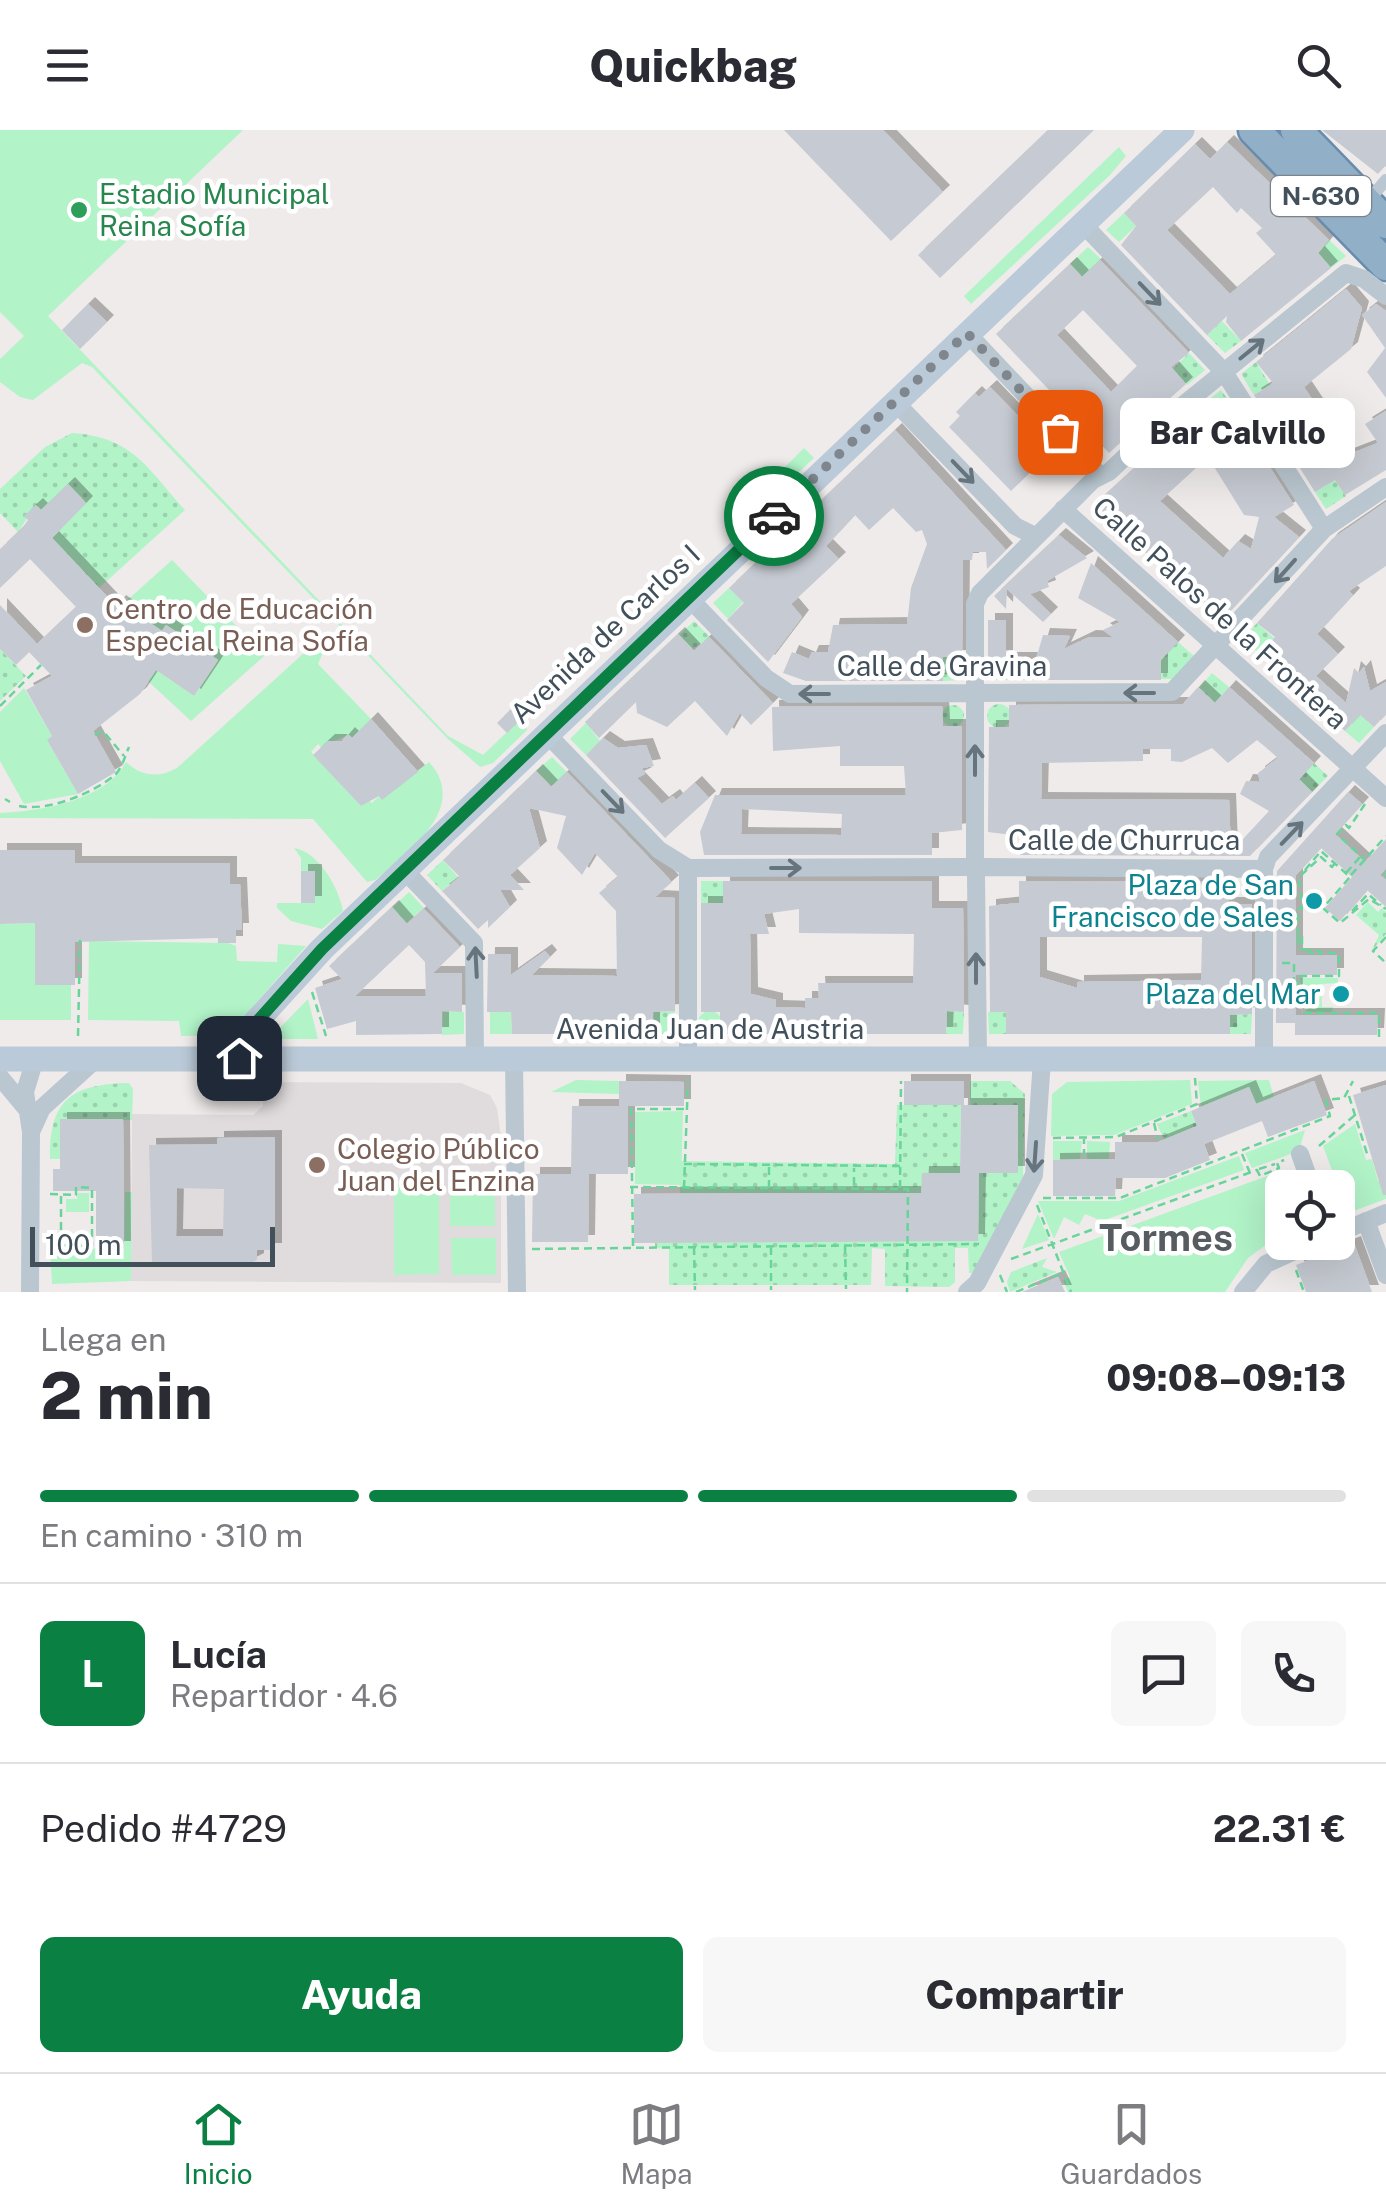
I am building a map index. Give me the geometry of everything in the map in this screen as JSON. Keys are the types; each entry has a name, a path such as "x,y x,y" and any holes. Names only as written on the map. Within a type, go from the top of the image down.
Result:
{"highway":[{"name":"N-630","path":"1274,136 1379,202"},
{"name":"N-630","path":"1274,136 1386,265"}],"main road":[{"path":"1241,130 1274,136"},
{"name":"Avenida de Carlos I","path":"239,1058 253,1026 404,870 1172,135"},
{"name":"Avenida Juan de Austria","path":"0,1060 35,1059 87,1050 239,1058 475,1060 1264,1060 1384,1053"}],"street":[{"path":"1082,223 1224,372 1324,529"},
{"path":"978,1060 975,604 984,588 1093,480 1109,472 1346,273 1364,279 1386,296"},
{"path":"967,333 1085,458 1094,470 1093,480"},
{"path":"895,402 1015,526 1035,536"},
{"name":"Calle de Gravina","path":"688,597 784,692 1177,692 1324,529 1386,486"},
{"name":"Calle Palos de la Frontera","path":"1063,509 1386,798"},
{"path":"545,732 660,850 688,868 688,1060"},
{"path":"1264,1060 1264,868 1268,857 1386,733"},
{"name":"Calle de Churruca","path":"688,868 1264,868"},
{"path":"404,870 474,943 475,1060"},
{"path":"33,1108 87,1050"},
{"path":"30,1292 33,1108 26,1082 35,1059"},
{"path":"514,1059 517,1292"},
{"path":"967,1292 977,1282 1028,1188 1042,1060"},
{"path":"0,1077 33,1108"},
{"path":"1300,1154 1306,1170"},
{"path":"1355,1226 1386,1213"},
{"path":"1366,1221 1386,1274"},
{"path":"1243,1292 1266,1264 1275,1260"}],"path":[{"path":"0,706 41,665"},
{"path":"95,735 103,731 125,758"},
{"path":"19,806 34,808 79,796 118,773 129,746"},
{"path":"5,799 10,802"},
{"path":"1363,858 1337,834 1346,825 1349,828 1365,804"},
{"path":"1386,836 1323,908 1340,924 1368,894 1386,909"},
{"path":"1275,963 1294,964 1294,980 1338,976 1339,954 1302,949 1302,935 1298,935 1298,909 1302,909 1299,877 1322,852 1348,875"},
{"path":"1386,871 1386,878"},
{"path":"1386,936 1372,952 1386,963"},
{"path":"80,940 87,1050"},
{"path":"1298,980 1298,996 1304,996 1304,1013 1379,1013 1384,1053"},
{"path":"310,988 326,1038"},
{"path":"684,1189 688,1060"},
{"path":"900,1189 901,1077"},
{"path":"1036,1139 1116,1138 1197,1104 1195,1077"},
{"path":"1353,1077 1348,1094 1368,1157"},
{"path":"1071,1292 1036,1200 1120,1198 1330,1116 1326,1100 1348,1094"},
{"path":"633,1246 631,1109 688,1109"},
{"path":"1319,1146 1355,1115"},
{"path":"1154,1122 1158,1140"},
{"path":"1084,1138 1084,1157"},
{"path":"1242,1152 1250,1173"},
{"path":"1000,1263 1257,1170 1260,1176 1279,1168 1276,1163 1300,1154"},
{"path":"684,1164 900,1166"},
{"path":"769,1165 769,1190"},
{"path":"854,1166 854,1188"},
{"path":"48,1194 76,1196 76,1187 92,1188 92,1246 48,1245"},
{"path":"630,1187 728,1191 908,1189 908,1292"},
{"path":"61,1195 61,1245"},
{"path":"528,1249 991,1244"},
{"path":"771,1245 772,1290"},
{"path":"846,1245 846,1289"},
{"path":"694,1246 695,1290"},
{"path":"1293,1263 1304,1292"},
{"path":"997,1268 1007,1292"},
{"path":"1016,1292 1063,1272"}],"shaded area":[{"name":"Colegio Público Juan del Enzina","path":"263,1082 461,1083 490,1095 497,1108 501,1138 501,1283 131,1281 132,1114 253,1115 263,1106"}],"green space":[{"name":"Estadio Municipal Reina Sofía","path":"0,130 243,130 48,316 448,736 483,755 524,716 527,730 493,763 480,767 447,738 92,367 82,363 33,400 20,397 0,382 0,359 24,336 0,312"},
{"path":"1119,147 1126,156 1110,175 971,304 964,296"},
{"path":"1124,213 1136,226 1119,242 1106,230"},
{"path":"1329,240 1346,256 1331,268 1318,253"},
{"path":"1088,247 1101,259 1082,277 1070,264"},
{"path":"1222,321 1241,341 1225,353 1207,335"},
{"path":"1189,353 1205,370 1187,385 1173,369"},
{"path":"1256,362 1270,385 1254,395 1241,374"},
{"path":"1221,390 1234,408 1215,420 1203,404"},
{"path":"72,433 125,448 149,468 185,510 99,588 52,538 86,503 68,484 41,510 36,505 18,532 0,513 0,489 45,447"},
{"path":"804,448 814,458 790,480 781,471"},
{"path":"1335,480 1346,496 1326,509 1315,492"},
{"path":"172,560 252,642 261,634 273,648 191,721 122,657 152,676 156,670 194,696 218,660 166,625 162,631 123,604"},
{"path":"729,588 743,602 728,619 713,603"},
{"path":"694,621 710,637 693,649 679,635"},
{"path":"1257,623 1274,638 1260,654 1243,639"},
{"path":"1178,642 1194,656 1173,679 1161,679 1161,658"},
{"path":"318,647 324,650 318,664 371,719 352,738 348,735 321,747 318,744 311,752 361,806 379,796 382,799 429,762 440,779 443,795 430,827 375,880 367,882 313,819 0,818 0,813 34,810 87,795 116,775 126,762 151,774 177,768 304,653"},
{"path":"0,649 26,676 0,701"},
{"path":"942,657 963,657 963,680 943,681"},
{"path":"1006,657 1009,680 988,680 989,658"},
{"path":"1212,673 1229,687 1215,703 1199,688"},
{"path":"24,688 52,736 47,740 78,794 24,804 0,761 0,712"},
{"path":"999,704 1011,716 999,728 987,716"},
{"path":"953,705 961,708 961,724 953,727 945,724 942,716 945,708"},
{"path":"1360,715 1374,727 1359,743 1345,731"},
{"path":"586,723 600,741 586,755 570,739"},
{"path":"552,757 567,772 552,786 536,771"},
{"path":"1314,763 1328,776 1312,792 1299,780"},
{"path":"294,848 319,864 341,902 343,911 322,929 291,921 277,908 277,903 314,903 315,871 301,871 301,858"},
{"path":"443,860 458,877 442,891 427,875"},
{"path":"701,881 723,881 723,903 701,903"},
{"path":"409,892 424,908 406,923 392,908"},
{"path":"1368,902 1378,912 1382,908 1386,912 1386,934 1372,950 1379,935 1356,915"},
{"path":"35,923 35,985 71,985 71,1020 0,1020 0,924"},
{"path":"89,941 228,943 236,946 237,961 277,962 278,944 306,946 228,1035 181,1036 179,1021 88,1020"},
{"path":"1300,978 1338,978 1338,983 1321,984 1322,1007 1333,1007 1332,1012 1307,1012"},
{"path":"308,999 318,1039 273,1039 274,1034"},
{"path":"443,1011 464,1012 464,1034 442,1035"},
{"path":"675,1011 675,1034 653,1034 654,1012"},
{"path":"710,1011 722,1023 710,1035 698,1023"},
{"path":"947,1011 964,1012 963,1034 946,1034"},
{"path":"490,1012 511,1012 512,1034 490,1034"},
{"path":"988,1012 1006,1012 1006,1034 989,1034"},
{"path":"1252,1014 1251,1034 1230,1034 1230,1015"},
{"path":"576,1080 619,1081 619,1094 551,1092"},
{"path":"1190,1080 1192,1104 1114,1135 1051,1136 1052,1094 1067,1082"},
{"path":"1269,1080 1274,1097 1256,1104 1249,1088 1201,1107 1198,1081"},
{"path":"970,1081 1010,1081 1025,1094 1023,1176 975,1273 969,1273 968,1248 955,1248 955,1282 949,1287 885,1286 885,1249 872,1248 871,1285 669,1285 669,1249 655,1248 655,1242 904,1193 680,1193 681,1161 895,1164 897,1105 961,1105 960,1173 922,1174 921,1240 979,1173 1017,1173 1017,1105 970,1105"},
{"path":"129,1083 133,1089 132,1120 61,1119 60,1159 50,1159 54,1122 68,1099 93,1087"},
{"path":"683,1111 681,1185 635,1184 635,1112"},
{"path":"1191,1111 1197,1126 1164,1140 1157,1124"},
{"path":"1355,1124 1366,1160 1372,1159 1378,1181 1386,1179 1386,1199 1355,1210 1355,1170 1332,1170 1323,1146"},
{"path":"1305,1130 1299,1151 1252,1168 1245,1153"},
{"path":"1053,1141 1082,1141 1080,1159 1053,1160"},
{"path":"1087,1141 1110,1142 1109,1159 1087,1159"},
{"path":"1239,1156 1244,1170 1102,1221 1085,1214 1079,1225 1064,1217 1054,1239 1038,1201 1119,1201"},
{"path":"1265,1177 1265,1246 1248,1258 1225,1292 1068,1292 1063,1280 1070,1277 1059,1252"},
{"path":"394,1186 439,1186 439,1274 394,1275"},
{"path":"495,1188 495,1226 450,1226 450,1189"},
{"path":"125,1192 132,1192 131,1281 52,1284 50,1249 124,1248"},
{"path":"78,1193 89,1193 89,1212 66,1212 66,1199 77,1199"},
{"path":"1038,1214 1049,1240 1022,1249"},
{"path":"451,1238 496,1238 496,1275 452,1275"},
{"path":"1047,1258 1042,1267 1057,1272 1010,1292 1007,1282 1011,1272"}],"building":[{"path":"784,130 883,130 943,192 891,241"},
{"path":"1048,130 1094,130 940,278 918,255"},
{"path":"1322,130 1386,130 1386,165 1378,174"},
{"path":"1227,142 1329,240 1318,253 1331,268 1241,341 1226,322 1227,316 1207,335 1121,245 1136,226 1124,213 1195,144 1210,159","holes":["1213,187 1237,213 1241,208 1262,228 1256,233 1276,255 1230,294 1167,230"]},
{"path":"1100,260 1189,353 1171,367 1186,384 1109,453 996,334 1070,264 1082,277","holes":["1083,310 1137,366 1111,392 1057,335"]},
{"path":"1346,289 1362,308 1351,349 1304,387 1322,414 1296,428 1314,456 1318,450 1322,452 1332,433 1339,441 1346,436 1347,455 1378,443 1365,424 1386,411 1386,470 1345,495 1335,480 1315,492 1254,395 1273,383 1256,362"},
{"path":"88,304 107,322 80,349 62,330"},
{"path":"1376,304 1386,311 1386,398 1367,372 1385,348 1362,315"},
{"path":"990,387 1052,451 1011,491 949,427 960,416 956,412 975,393 979,397"},
{"path":"1203,405 1216,420 1233,409 1294,505 1274,517 1299,537 1222,620 1093,506","holes":["1208,457 1244,515 1259,517 1251,549 1238,541 1223,558 1160,501"]},
{"path":"895,430 1006,550 987,569 986,552 973,552 972,560 963,560 962,657 943,657 943,681 806,681 783,673 792,652 809,659 812,652 828,652 833,625 907,624 911,588 927,544 922,530 916,532 893,508 869,530 855,515 826,546 839,559 791,604 802,617 768,662 727,620 744,603 729,588"},
{"path":"68,484 86,503 52,538 116,606 119,602 162,631 166,625 218,660 194,696 156,670 140,694 93,731 116,772 78,794 47,740 52,736 26,690 52,676 29,652 16,665 0,649 0,605 37,644 76,607 30,559 0,588 0,549 23,527 28,520 24,516 36,505 41,510"},
{"path":"1386,502 1386,566 1349,591 1353,595 1317,634 1338,654 1316,676 1346,703 1354,668 1359,673 1364,667 1370,691 1386,682 1386,714 1374,727 1360,715 1345,731 1260,654 1275,637 1257,623 1332,539"},
{"path":"1059,535 1087,558 1047,581 1049,587 1030,594 1051,614 1043,622 1007,589 1006,609 994,596"},
{"path":"1091,563 1178,642 1161,660 1161,680 1009,680 1009,659 1036,659 1043,635 1070,636 1064,649 1089,637 1114,638 1103,630 1120,622 1078,598"},
{"path":"988,620 1006,620 1006,657 988,658"},
{"path":"678,634 694,651 709,637 773,703 751,725 740,713 727,736 695,701 667,727 637,713 636,702 599,738 585,722"},
{"path":"1198,687 1215,703 1229,687 1314,763 1299,779 1312,792 1250,856 1020,855 1020,836 988,832 989,727 1009,727 1009,705 1183,704","holes":["1257,740 1278,758 1258,773 1260,782 1246,781 1240,794 1269,811 1231,852 1229,800 1041,799 1042,763 1143,761 1143,749 1171,749 1171,761 1182,762 1212,748 1228,763"]},
{"path":"942,706 943,726 962,726 962,830 932,833 932,855 704,855 700,832 715,795 906,795 904,766 840,766 840,746 773,751 772,707","holes":["742,809 842,814 841,835 741,834"]},
{"path":"512,708 522,718 507,733 497,723"},
{"path":"371,719 418,772 382,800 379,796 361,806 313,755 328,741 342,741 348,734 352,738"},
{"path":"603,738 618,748 646,745 654,766 642,768 645,774 637,778 662,804 673,796 676,800 695,783 709,798 665,838 586,755"},
{"path":"536,771 551,787 567,772 672,882 655,897 675,898 675,1011 653,1012 653,1034 512,1034 511,1012 487,1012 488,954 511,954 511,975 545,951 550,957 532,975 617,976 616,911 599,893 618,877 595,853 582,875 557,848 566,816 529,808 540,848 510,875 524,890 500,890 510,907 488,928 488,920 478,929 442,891 460,877 443,860"},
{"path":"1348,792 1362,804 1335,834 1365,862 1386,839 1386,868 1380,875 1386,880 1386,907 1367,890 1340,921 1325,908 1352,877 1321,848 1296,875 1296,955 1337,955 1337,975 1296,975 1295,1023 1276,1023 1277,871"},
{"path":"0,850 75,850 75,863 230,863 230,884 240,884 242,930 236,930 236,943 218,943 218,938 75,942 75,985 35,985 35,923 0,924"},
{"path":"301,871 315,871 315,903 301,903"},
{"path":"723,881 932,881 932,908 963,908 964,1012 947,1011 946,1034 720,1034 720,1012 701,1012 701,903 723,903","holes":["799,909 799,933 914,934 913,983 818,983 819,998 805,998 805,1008 776,1007 776,1000 751,994 750,934 769,934 764,914"]},
{"path":"1019,881 1229,882 1228,904 1252,904 1252,1014 1230,1015 1230,1034 1006,1034 1006,1012 990,1012 989,906 1019,903","holes":["1040,937 1202,937 1201,980 1077,982 1077,988 1040,977"]},
{"path":"392,907 407,924 424,909 460,947 433,973 462,973 462,1012 442,1011 442,1034 356,1035 356,1021 327,1029 315,988 342,979 329,966","holes":["409,945 425,962 426,996 355,996"]},
{"path":"1295,1015 1378,1015 1377,1035 1295,1035"},
{"path":"619,1081 684,1082 684,1106 619,1106"},
{"path":"904,1081 964,1081 964,1105 1018,1105 1018,1173 979,1173 978,1241 634,1243 634,1194 921,1193 922,1173 960,1173 961,1105 904,1105"},
{"path":"1314,1081 1327,1115 1268,1137 1262,1121 1204,1144 1210,1160 1165,1178 1116,1178 1115,1196 1053,1196 1053,1160 1115,1159 1115,1142 1158,1142 1197,1126 1191,1111 1249,1087 1256,1104"},
{"path":"1386,1085 1386,1195 1383,1195 1353,1095"},
{"path":"572,1106 628,1106 628,1174 589,1174 588,1242 532,1242 533,1174 571,1174"},
{"path":"60,1119 123,1119 124,1248 96,1248 96,1191 53,1191 53,1169 60,1169"},
{"path":"275,1137 275,1250 257,1250 257,1260 249,1264 152,1264 149,1145 217,1144 217,1138","holes":["177,1188 224,1189 223,1236 176,1236"]},
{"path":"1355,1246 1372,1292 1306,1292 1296,1265 1309,1260 1355,1260"},
{"path":"1058,1277 1065,1292 1022,1292"}],"way so far":[{"path":"774,516 967,333 1060,432"}],"place":[{"name":"Estadio Municipal Reina Sofía","path":"79,210"},
{"name":"Bar Calvillo","path":"1060,432"},
{"name":"Centro de Educación Especial Reina Sofía","path":"85,625"},
{"name":"Plaza de San Francisco de Sales","path":"1314,901"},
{"name":"Plaza del Mar","path":"1341,994"},
{"name":"Colegio Público Juan del Enzina","path":"317,1165"}],"district":[{"name":"Tormes","path":"1166,1238"}],"route":[{"path":"239,1058 253,1026 322,949 774,516"}]}
